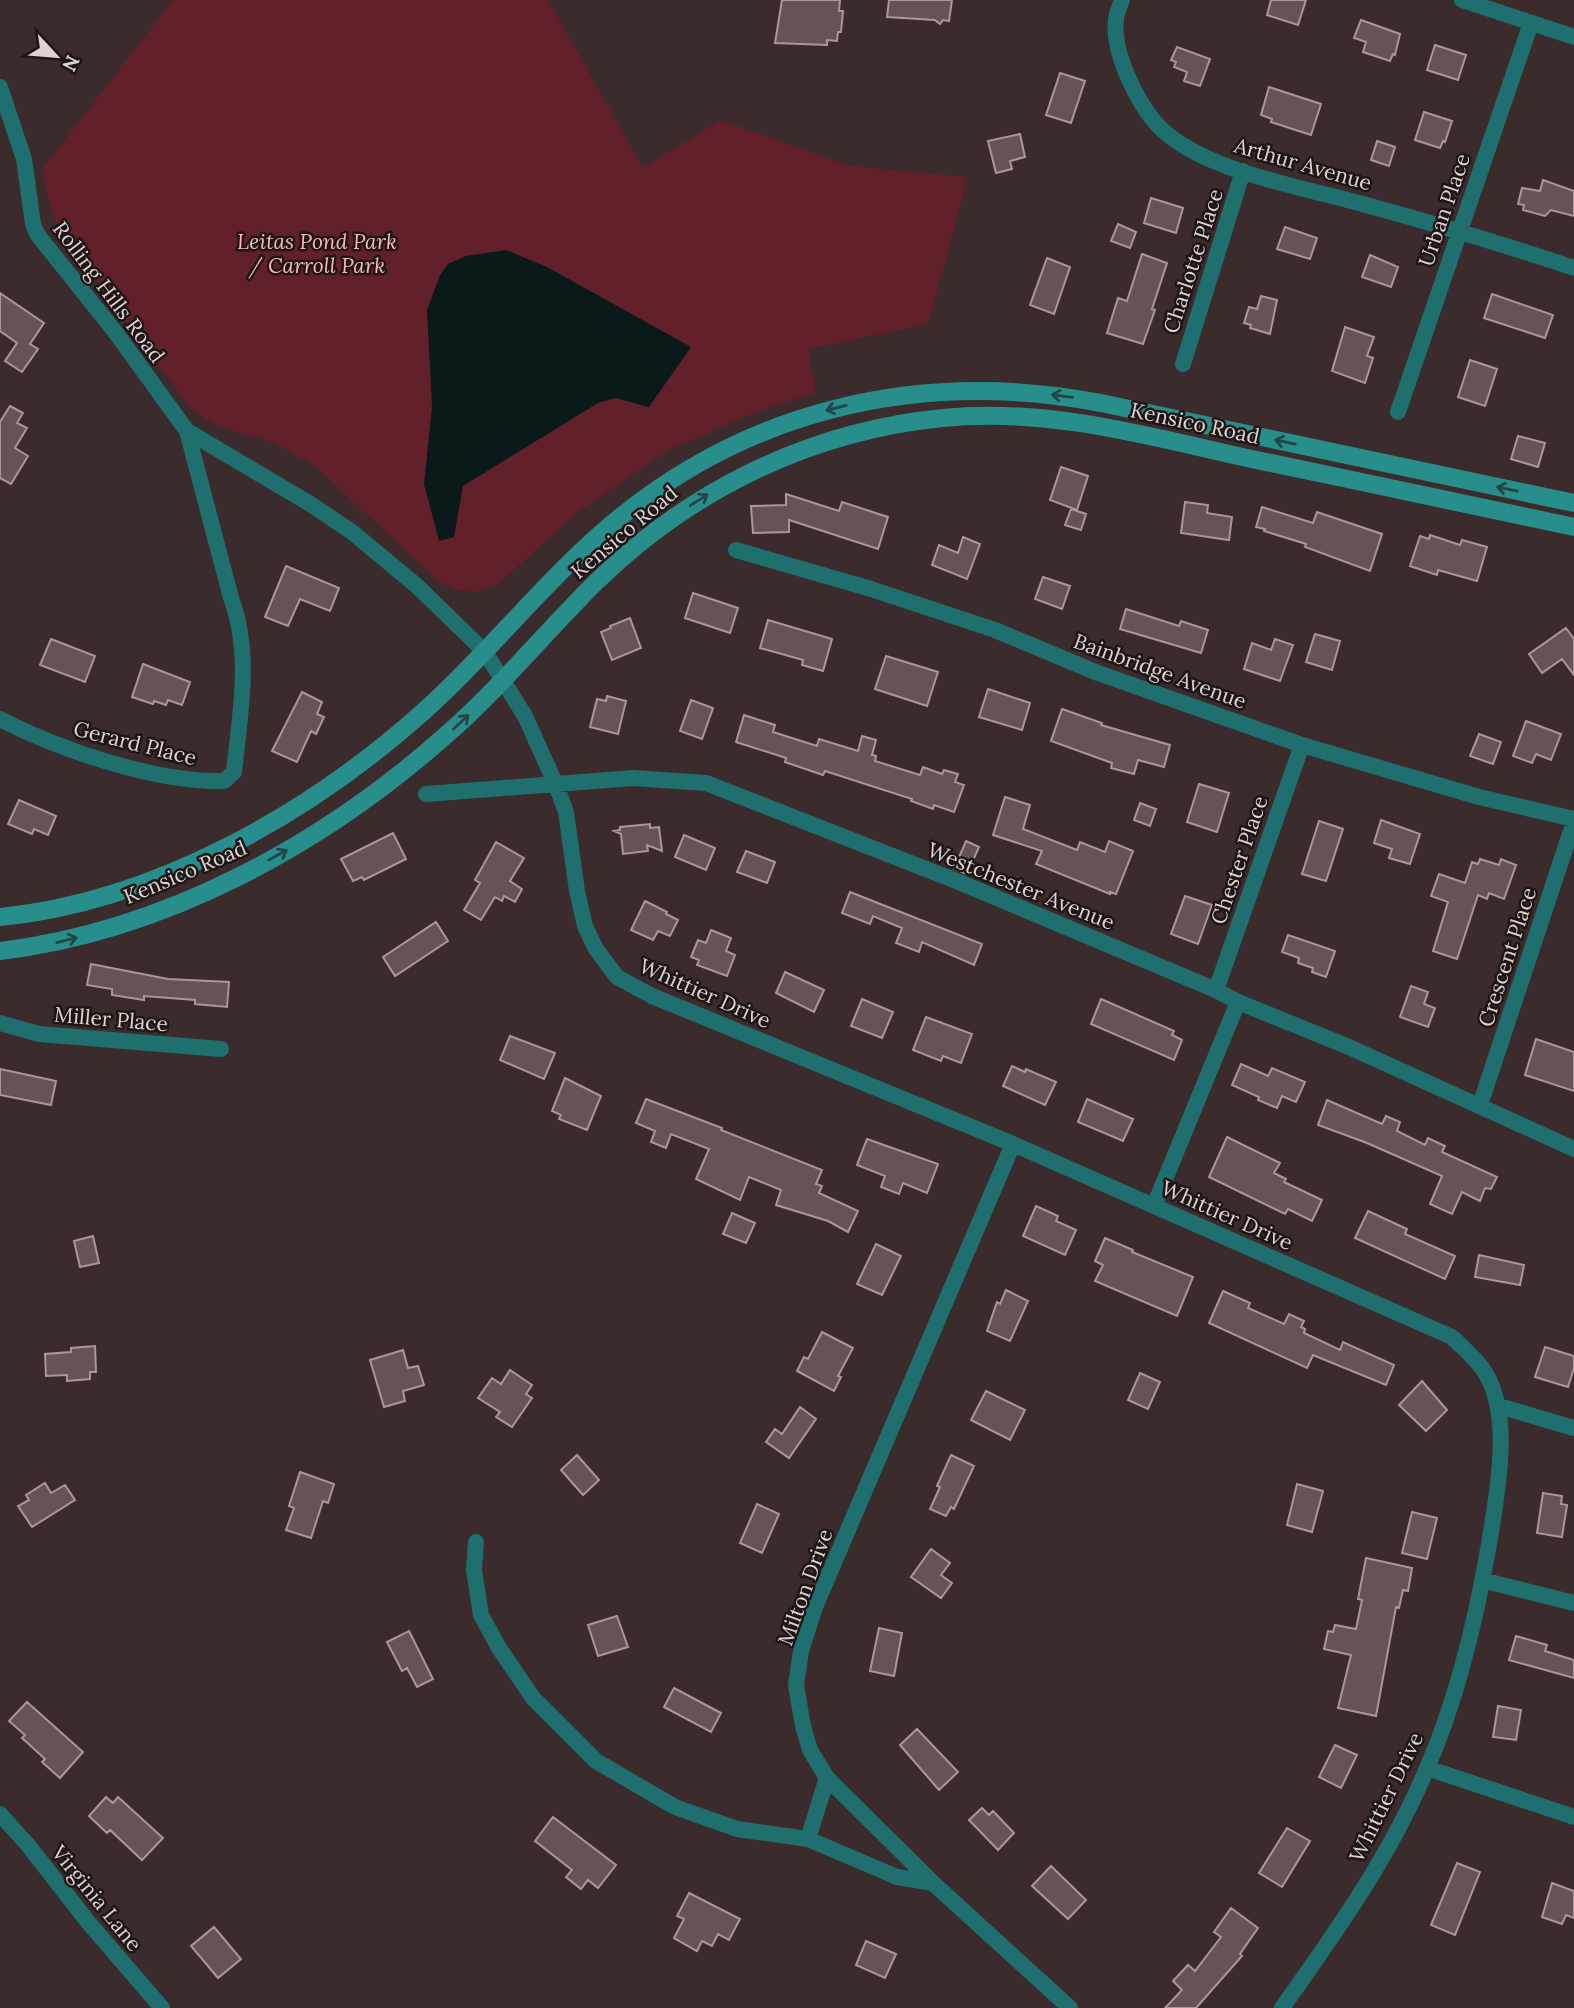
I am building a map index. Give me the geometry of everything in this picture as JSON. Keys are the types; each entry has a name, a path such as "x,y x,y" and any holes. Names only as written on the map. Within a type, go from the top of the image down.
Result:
{"street":[{"name":"Arthur Avenue","path":"1122,0 1115,21 1119,55 1129,81 1165,133 1201,155 1244,171 1460,230 1574,268"},
{"path":"1462,0 1574,37"},
{"name":"Urban Place","path":"1398,412 1531,23"},
{"name":"Rolling Hills Road","path":"0,87 24,159 33,224 37,234 116,333 187,431 230,597 239,621 244,676 234,772 224,781"},
{"name":"Charlotte Place","path":"1183,363 1244,171"},
{"name":"Kensico Road","path":"0,951 65,940 128,922 211,889 271,859 330,824 391,781 447,735 495,666 583,550 635,506 708,458 771,429 834,408 900,395 945,391 989,390 1078,399 1574,503"},
{"name":"Kensico Road","path":"0,917 74,904 117,892 180,868 241,838 300,804 373,754 425,711 495,666 661,526 697,501 756,469 818,444 860,432 928,419 994,416 1083,424 1574,527"},
{"name":"Rolling Hills Road","path":"187,431 313,505 352,532 417,586 495,666"},
{"name":"Bainbridge Avenue","path":"736,550 871,589 995,630 1098,673 1302,745 1479,797 1574,820"},
{"name":"Whittier Drive","path":"495,666 525,716 556,785 566,812 577,891 585,926 596,949 617,977 652,996 1013,1144 1452,1338 1483,1368 1499,1406 1501,1432 1497,1498 1462,1668 1427,1768 1379,1863 1349,1914 1282,2008"},
{"name":"Gerard Place","path":"0,719 73,751 203,782 224,781"},
{"name":"Chester Place","path":"1216,990 1302,745"},
{"name":"Westchester Avenue","path":"426,794 632,778 706,783 960,882 1349,1047 1574,1149"},
{"name":"Crescent Place","path":"1480,1105 1574,820"},
{"path":"1154,1206 1238,1002"},
{"name":"Miller Place","path":"0,1023 39,1034 221,1049"},
{"name":"Milton Drive","path":"1013,1144 825,1583 801,1651 796,1685 810,1750 827,1778 933,1884 1070,2008"},
{"path":"1499,1406 1574,1428"},
{"path":"476,1542 474,1570 481,1615 499,1648 533,1698 596,1761 675,1807 737,1829 808,1839 897,1877 933,1884"},
{"path":"1482,1580 1574,1603"},
{"path":"1427,1768 1574,1816"},
{"path":"808,1839 827,1778"},
{"name":"Virginia Lane","path":"0,1814 162,2008"}],"green space":[{"name":"Leitas Pond Park / Carroll Park","path":"173,0 548,0 643,168 721,120 850,166 968,177 928,324 808,349 816,393 771,406 669,450 578,512 498,584 480,591 454,589 437,580 314,465 272,442 217,426 191,409 67,242 58,225 50,206 43,168"}],"shaded area":[{"path":"506,250 547,267 691,347 649,407 615,398 598,403 463,486 454,537 439,541 424,484 432,407 427,310 440,275 448,264 466,256"}],"building":[{"path":"782,0 840,0 839,11 843,11 841,32 838,32 837,41 827,40 827,45 775,43"},
{"path":"889,0 952,0 949,21 943,20 940,24 935,20 887,17"},
{"path":"1271,0 1306,0 1298,25 1267,15"},
{"path":"1361,20 1400,34 1395,55 1393,54 1390,61 1363,52 1366,42 1354,38"},
{"path":"1435,45 1466,55 1458,80 1427,70"},
{"path":"1177,47 1210,59 1200,86 1184,81 1187,72 1174,67 1176,62 1171,60"},
{"path":"1060,73 1085,81 1071,123 1046,115"},
{"path":"1269,87 1321,104 1311,135 1271,122 1272,119 1261,115"},
{"path":"1424,112 1452,121 1445,142 1443,141 1440,148 1415,140"},
{"path":"1020,134 1025,157 1010,161 1012,169 996,173 988,141"},
{"path":"1377,141 1395,147 1389,166 1371,160"},
{"path":"1543,180 1574,191 1574,216 1551,210 1545,216 1523,210 1524,205 1518,204 1522,188 1540,191"},
{"path":"1151,198 1183,208 1176,233 1144,223"},
{"path":"1118,224 1136,232 1130,248 1111,241"},
{"path":"1285,227 1317,238 1310,259 1277,249"},
{"path":"1142,254 1167,263 1143,344 1107,333 1118,298 1127,301"},
{"path":"1370,255 1398,267 1391,287 1362,277"},
{"path":"1047,258 1070,267 1054,314 1030,305"},
{"path":"0,293 44,323 30,344 38,349 22,372 5,361 17,343 0,331"},
{"path":"1492,294 1553,315 1545,338 1484,318"},
{"path":"1261,296 1277,300 1270,334 1250,328 1251,325 1244,323 1249,307 1257,309"},
{"path":"1345,327 1374,337 1367,356 1373,358 1365,383 1332,371"},
{"path":"1470,360 1497,369 1485,406 1458,397"},
{"path":"10,406 23,413 17,423 27,428 15,448 28,456 11,484 0,478 0,422"},
{"path":"1518,436 1545,443 1538,467 1511,459"},
{"path":"1061,467 1088,476 1077,510 1050,500"},
{"path":"786,494 839,511 842,502 888,517 878,549 789,520 789,532 753,533 751,506 786,505"},
{"path":"1185,502 1208,505 1207,513 1232,517 1229,540 1181,533"},
{"path":"1262,507 1313,523 1317,512 1382,534 1370,571 1305,547 1306,544 1256,527"},
{"path":"1071,509 1086,514 1081,530 1065,525"},
{"path":"1430,535 1460,545 1462,540 1487,547 1477,581 1438,570 1437,575 1410,566 1420,536 1429,539"},
{"path":"963,537 980,544 967,579 932,565 939,545 958,553"},
{"path":"286,566 339,588 330,611 300,599 288,626 265,617"},
{"path":"1043,577 1070,586 1062,609 1035,599"},
{"path":"693,593 738,608 730,633 685,618"},
{"path":"1126,609 1179,626 1181,621 1208,630 1201,653 1120,629"},
{"path":"630,618 641,648 612,660 601,632"},
{"path":"768,620 832,639 823,671 802,665 803,660 760,648"},
{"path":"1566,628 1574,639 1574,675 1562,659 1542,673 1529,654"},
{"path":"1315,634 1340,641 1332,670 1306,662"},
{"path":"51,639 95,656 85,682 40,665"},
{"path":"1275,639 1293,645 1280,681 1244,669 1252,643 1271,650"},
{"path":"886,656 938,672 927,706 875,689"},
{"path":"143,664 190,682 182,705 168,700 166,705 154,701 153,704 132,697"},
{"path":"988,689 1030,703 1022,730 979,717"},
{"path":"302,692 322,702 317,714 324,717 316,734 311,731 297,762 272,751"},
{"path":"607,696 626,701 618,734 590,727 597,699 606,701"},
{"path":"691,700 713,708 702,739 680,731"},
{"path":"1062,709 1102,723 1101,725 1170,745 1164,767 1138,760 1134,774 1111,768 1112,763 1051,741"},
{"path":"744,715 775,725 773,732 817,746 819,739 858,751 862,736 876,740 872,755 876,756 875,761 920,775 923,767 942,774 944,770 958,774 955,782 964,785 954,812 934,805 933,809 911,801 912,799 825,771 823,775 785,762 786,758 736,742"},
{"path":"1526,721 1561,734 1551,760 1536,754 1532,763 1513,756"},
{"path":"1479,734 1501,742 1493,764 1470,756"},
{"path":"1199,784 1229,793 1217,832 1187,822"},
{"path":"1005,797 1030,805 1023,829 1077,850 1080,842 1105,852 1109,841 1133,851 1116,894 1110,894 1036,864 1042,851 993,835"},
{"path":"19,800 56,816 48,835 34,829 32,834 8,824"},
{"path":"1140,803 1156,809 1150,826 1134,820"},
{"path":"1381,820 1420,834 1410,864 1389,858 1392,849 1374,843"},
{"path":"1319,821 1343,829 1326,881 1302,874"},
{"path":"650,824 650,828 659,827 662,851 647,845 648,851 623,854 621,834 614,831 620,830 620,827"},
{"path":"393,833 406,859 364,880 362,877 353,881 341,859"},
{"path":"684,835 715,848 706,870 675,857"},
{"path":"966,841 979,847 967,874 954,869"},
{"path":"496,842 524,858 510,881 522,889 515,902 504,896 502,901 495,897 481,920 464,910 480,883 475,880"},
{"path":"746,851 775,862 767,883 737,872"},
{"path":"1480,859 1499,865 1501,859 1516,865 1504,899 1489,893 1487,899 1478,895 1457,959 1433,951 1448,902 1431,896 1439,874 1465,883 1472,862 1478,864"},
{"path":"850,892 982,944 974,965 922,942 919,952 896,943 902,928 873,916 870,924 842,913"},
{"path":"1185,896 1212,905 1198,944 1171,934"},
{"path":"645,901 678,920 670,936 658,931 653,940 631,930"},
{"path":"436,922 448,941 395,976 383,957"},
{"path":"711,930 731,938 726,951 735,955 727,976 697,965 699,960 691,957 698,940 706,943"},
{"path":"1288,935 1335,951 1326,977 1312,972 1313,968 1298,963 1299,958 1282,952"},
{"path":"91,964 168,979 229,982 227,1007 195,1004 195,1000 144,996 144,1000 112,995 112,989 87,985"},
{"path":"785,972 824,990 814,1012 776,993"},
{"path":"1411,986 1428,992 1424,1004 1435,1008 1428,1027 1400,1017"},
{"path":"862,999 893,1012 882,1038 851,1026"},
{"path":"1101,999 1174,1031 1172,1035 1182,1040 1174,1060 1091,1024"},
{"path":"926,1017 972,1034 961,1063 943,1056 941,1061 913,1050"},
{"path":"510,1036 555,1053 544,1079 500,1060"},
{"path":"1536,1039 1574,1052 1574,1091 1525,1075"},
{"path":"1241,1064 1268,1076 1272,1068 1305,1082 1296,1102 1282,1096 1277,1108 1232,1085"},
{"path":"1012,1066 1056,1082 1045,1105 1003,1086"},
{"path":"0,1069 56,1081 51,1105 0,1095"},
{"path":"565,1078 601,1096 587,1130 559,1119 561,1115 552,1111"},
{"path":"646,1099 822,1170 816,1184 822,1186 819,1193 858,1211 848,1232 828,1221 776,1205 781,1190 749,1177 740,1200 696,1179 709,1149 671,1134 666,1148 651,1142 655,1131 636,1123"},
{"path":"1087,1099 1133,1119 1123,1141 1078,1122"},
{"path":"1327,1100 1382,1124 1386,1116 1400,1122 1397,1131 1425,1145 1428,1138 1445,1146 1442,1152 1497,1177 1491,1189 1485,1188 1480,1201 1462,1192 1452,1214 1430,1204 1442,1176 1318,1125"},
{"path":"1227,1137 1280,1163 1274,1173 1286,1179 1284,1182 1322,1200 1312,1221 1288,1209 1285,1214 1209,1177"},
{"path":"867,1139 938,1164 927,1193 903,1183 899,1194 881,1187 885,1176 857,1165"},
{"path":"1036,1206 1058,1216 1056,1221 1076,1230 1065,1255 1023,1236"},
{"path":"1368,1211 1407,1229 1405,1234 1455,1256 1445,1279 1355,1238"},
{"path":"732,1213 755,1223 746,1243 723,1234"},
{"path":"93,1236 99,1263 80,1267 74,1241"},
{"path":"1105,1238 1193,1277 1177,1316 1095,1281 1103,1265 1095,1261"},
{"path":"876,1244 901,1256 882,1295 857,1284"},
{"path":"1479,1255 1524,1265 1520,1285 1475,1277"},
{"path":"1006,1290 1028,1301 1010,1341 987,1331 997,1302 1000,1304"},
{"path":"1223,1291 1250,1303 1248,1308 1284,1324 1289,1314 1304,1321 1301,1327 1305,1329 1304,1333 1340,1350 1343,1342 1394,1365 1386,1385 1313,1355 1307,1368 1209,1323"},
{"path":"822,1332 853,1348 838,1376 841,1377 834,1391 797,1371 804,1357 808,1359"},
{"path":"95,1346 96,1372 90,1372 90,1379 67,1381 67,1375 46,1376 45,1354 71,1352 71,1348"},
{"path":"1545,1347 1574,1356 1574,1368 1568,1387 1535,1377"},
{"path":"403,1350 408,1368 418,1366 424,1385 403,1391 405,1401 384,1407 370,1360"},
{"path":"510,1370 532,1385 526,1394 532,1398 512,1427 496,1417 500,1412 478,1398 492,1378 501,1384"},
{"path":"1140,1373 1160,1382 1148,1409 1128,1400"},
{"path":"1422,1381 1447,1410 1426,1431 1399,1405"},
{"path":"986,1391 1025,1410 1010,1440 971,1420"},
{"path":"800,1407 816,1419 789,1458 766,1442 775,1429 782,1434"},
{"path":"577,1455 599,1480 583,1495 561,1470"},
{"path":"951,1455 974,1466 954,1509 951,1507 946,1516 930,1509"},
{"path":"300,1472 334,1484 328,1503 323,1501 311,1538 286,1530 294,1508 289,1506"},
{"path":"45,1483 51,1493 65,1485 75,1500 32,1527 18,1506 29,1500 26,1495"},
{"path":"1297,1484 1323,1491 1312,1532 1287,1525"},
{"path":"1543,1493 1562,1496 1561,1504 1567,1505 1562,1537 1537,1533"},
{"path":"757,1504 779,1514 762,1553 740,1543"},
{"path":"1412,1512 1437,1518 1427,1559 1402,1553"},
{"path":"931,1549 950,1563 941,1575 952,1583 941,1598 911,1577"},
{"path":"1366,1558 1412,1568 1408,1591 1403,1590 1399,1608 1396,1607 1376,1716 1338,1708 1351,1655 1324,1649 1328,1631 1333,1632 1335,1625 1356,1629 1362,1600 1358,1599"},
{"path":"617,1616 628,1647 598,1656 588,1625"},
{"path":"879,1628 902,1633 894,1676 870,1671"},
{"path":"409,1631 433,1679 417,1687 407,1668 402,1671 387,1642"},
{"path":"1516,1636 1547,1645 1545,1651 1574,1660 1574,1678 1509,1660"},
{"path":"674,1688 721,1713 711,1732 664,1707"},
{"path":"27,1702 83,1752 60,1778 42,1762 45,1759 22,1738 25,1735 9,1721"},
{"path":"1498,1706 1521,1710 1516,1740 1493,1737"},
{"path":"917,1729 958,1772 939,1790 900,1745"},
{"path":"1335,1745 1357,1755 1341,1788 1319,1777"},
{"path":"106,1797 113,1803 118,1797 163,1838 142,1860 110,1830 107,1833 89,1816"},
{"path":"982,1808 989,1815 993,1811 1014,1833 998,1850 969,1820"},
{"path":"553,1817 616,1865 598,1888 588,1880 581,1889 566,1877 572,1870 535,1841"},
{"path":"1287,1828 1310,1841 1282,1887 1259,1873"},
{"path":"1457,1863 1480,1872 1455,1935 1431,1925"},
{"path":"1051,1866 1086,1900 1068,1919 1032,1886"},
{"path":"1552,1883 1574,1891 1574,1918 1566,1915 1562,1924 1542,1917"},
{"path":"689,1893 740,1919 729,1940 718,1934 712,1946 702,1941 697,1951 674,1938 684,1919 677,1916"},
{"path":"1231,1908 1258,1928 1240,1954 1242,1956 1196,2008 1165,2008 1182,1990 1173,1981 1188,1965 1195,1971 1221,1937 1214,1932"},
{"path":"214,1927 241,1959 218,1978 191,1946"},
{"path":"866,1941 896,1954 885,1978 856,1965"}]}
